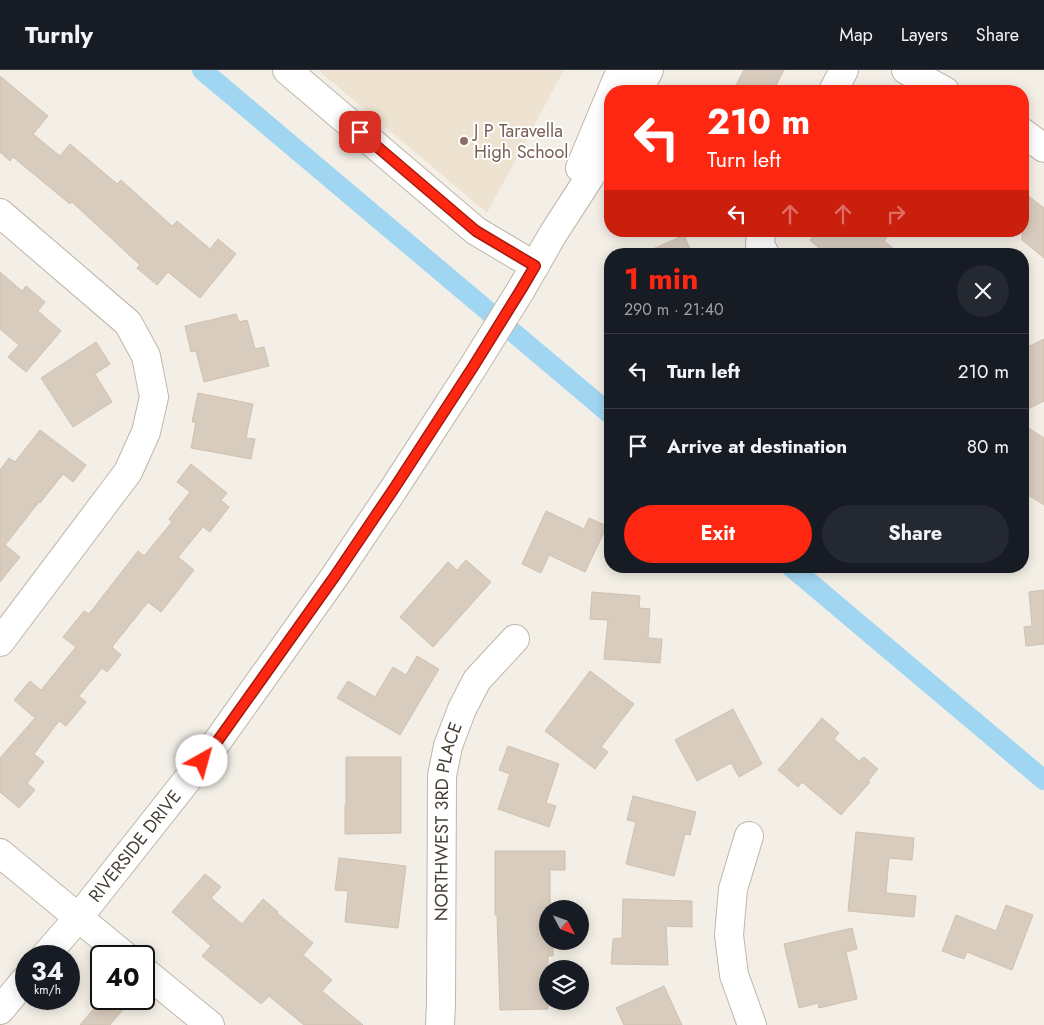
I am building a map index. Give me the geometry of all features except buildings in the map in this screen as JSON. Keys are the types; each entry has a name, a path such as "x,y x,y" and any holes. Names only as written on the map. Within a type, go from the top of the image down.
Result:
{"street":[{"path":"287,70 528,277"},
{"path":"615,85 621,70"},
{"path":"641,85 649,70"},
{"path":"835,85 844,70"},
{"path":"906,70 934,85"},
{"name":"RIVERSIDE DRIVE","path":"553,234 604,111"},
{"path":"1029,137 1044,148"},
{"name":"RIVERSIDE DRIVE","path":"55,945 214,746 335,576 473,367 553,234 604,155"},
{"path":"0,213 128,323 146,356 154,397 146,432 128,472 0,642"},
{"name":"NORTHWEST 3RD PLACE","path":"440,1025 442,776 446,754 462,709 477,680 515,639"},
{"path":"749,836 733,888 730,935 734,976 752,1025"},
{"path":"0,853 111,945"},
{"path":"155,980 210,1025"},
{"path":"0,1010 15,992"}],"shaded area":[{"name":"J P Taravella High School","path":"318,70 564,70 487,213"}],"waterway":[{"path":"202,70 604,409"},
{"path":"798,573 1044,780"}],"place":[{"name":"J P Taravella High School","path":"464,141"}],"route":[{"path":"202,761 335,576 395,487 473,367 535,266 476,231 360,132"}]}
